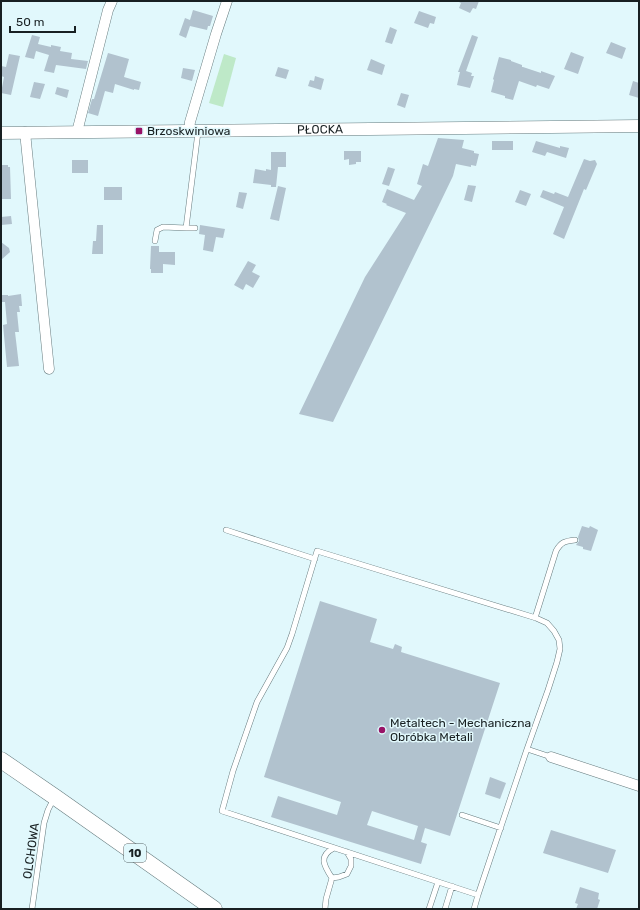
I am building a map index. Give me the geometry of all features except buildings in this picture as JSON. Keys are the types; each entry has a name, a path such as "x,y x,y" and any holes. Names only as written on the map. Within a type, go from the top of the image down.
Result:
{"main road":[{"name":"10","path":"1,760 214,909"}],"street":[{"path":"77,132 108,10 112,1"},
{"path":"194,131 190,122 227,1"},
{"name":"PŁOCKA","path":"1,133 639,126"},
{"path":"25,132 49,369"},
{"path":"551,757 639,786"}],"lane":[{"path":"186,228 194,131"},
{"path":"155,241 157,230 163,227 195,228"},
{"path":"226,530 314,559"},
{"path":"534,618 556,551 566,541 575,540"},
{"path":"474,909 557,662 560,649 559,640 547,623 534,618 317,551 287,648 257,702 233,772 222,811 478,895"},
{"path":"527,749 551,757"},
{"name":"OLCHOWA","path":"32,909 44,823 48,810 55,797"},
{"path":"462,815 501,828"},
{"path":"332,878 325,868 324,861 328,851 334,848"},
{"path":"332,878 347,874 351,866 351,859 347,852"},
{"path":"325,909 326,899 332,878"},
{"path":"429,909 438,882"},
{"path":"444,909 452,886"}],"green space":[{"path":"224,54 236,58 223,107 209,103"}],"place":[{"name":"Brzoskwiniowa","path":"139,131"},
{"name":"Metaltech - Mechaniczna Obróbka Metali","path":"382,730"}]}
